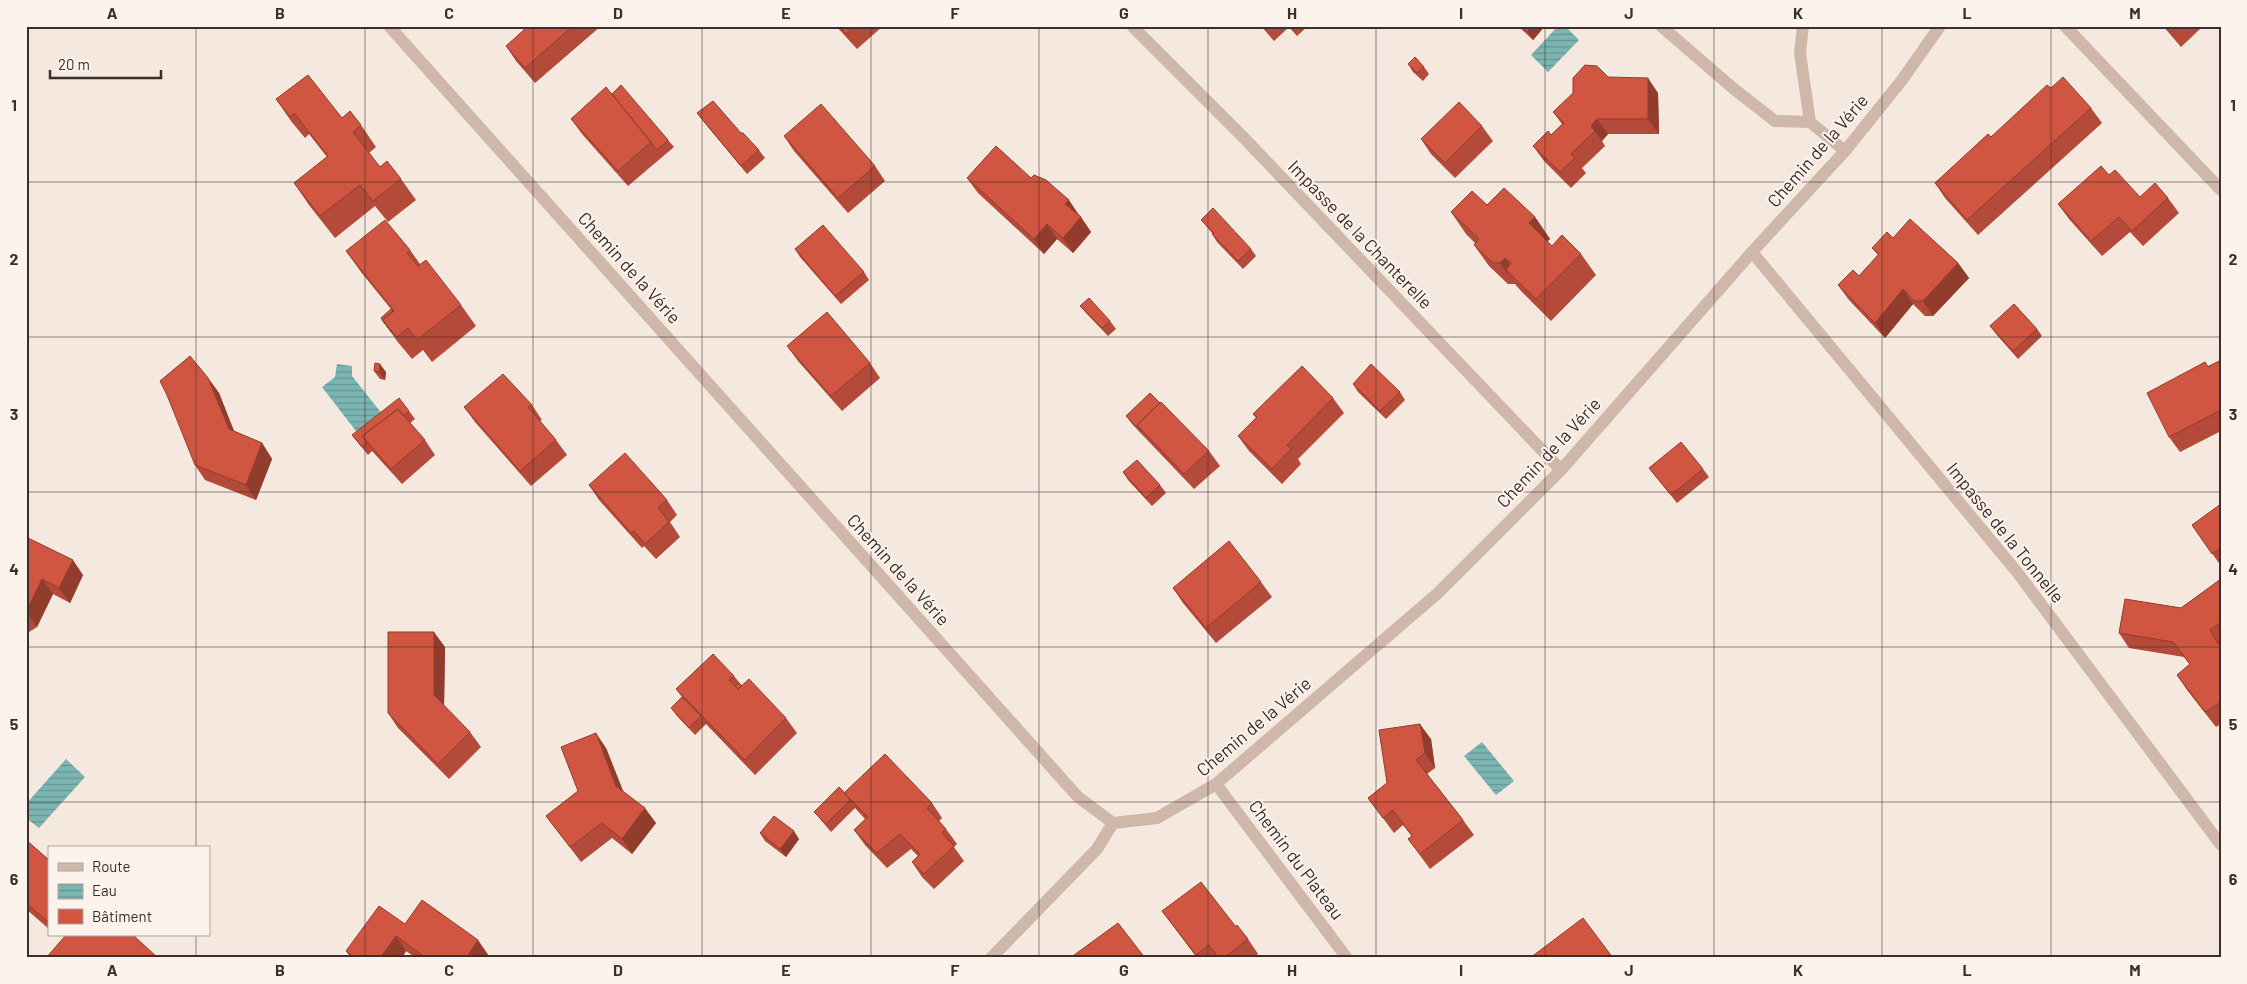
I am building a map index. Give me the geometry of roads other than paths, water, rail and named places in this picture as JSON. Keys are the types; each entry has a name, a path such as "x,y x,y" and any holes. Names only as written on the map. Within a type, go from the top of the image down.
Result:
{"street":[{"name":"Chemin de la Vérie","path":"389,26 1078,797 1113,823 1157,818 1216,784 1438,593 1561,470 1752,252 1845,151 1902,80 1940,26"},
{"name":"Impasse de la Chanterelle","path":"1132,26 1245,139 1561,470"},
{"path":"1661,26 1734,89 1775,120 1810,122 1845,151"},
{"path":"1803,26 1800,53 1810,122"},
{"path":"2065,26 2221,190"},
{"name":"Impasse de la Tonnelle","path":"1752,252 2017,572 2221,845"},
{"name":"Chemin du Plateau","path":"1216,784 1348,958"},
{"path":"991,958 1097,849 1113,823"}],"water":[{"path":"1558,26 1565,26 1579,40 1548,72 1531,55"},
{"path":"337,364 352,366 352,376 383,415 359,435 322,387 335,377"},
{"path":"1482,742 1514,781 1496,795 1464,756"},
{"path":"66,759 85,777 39,828 26,818 26,804"}]}
